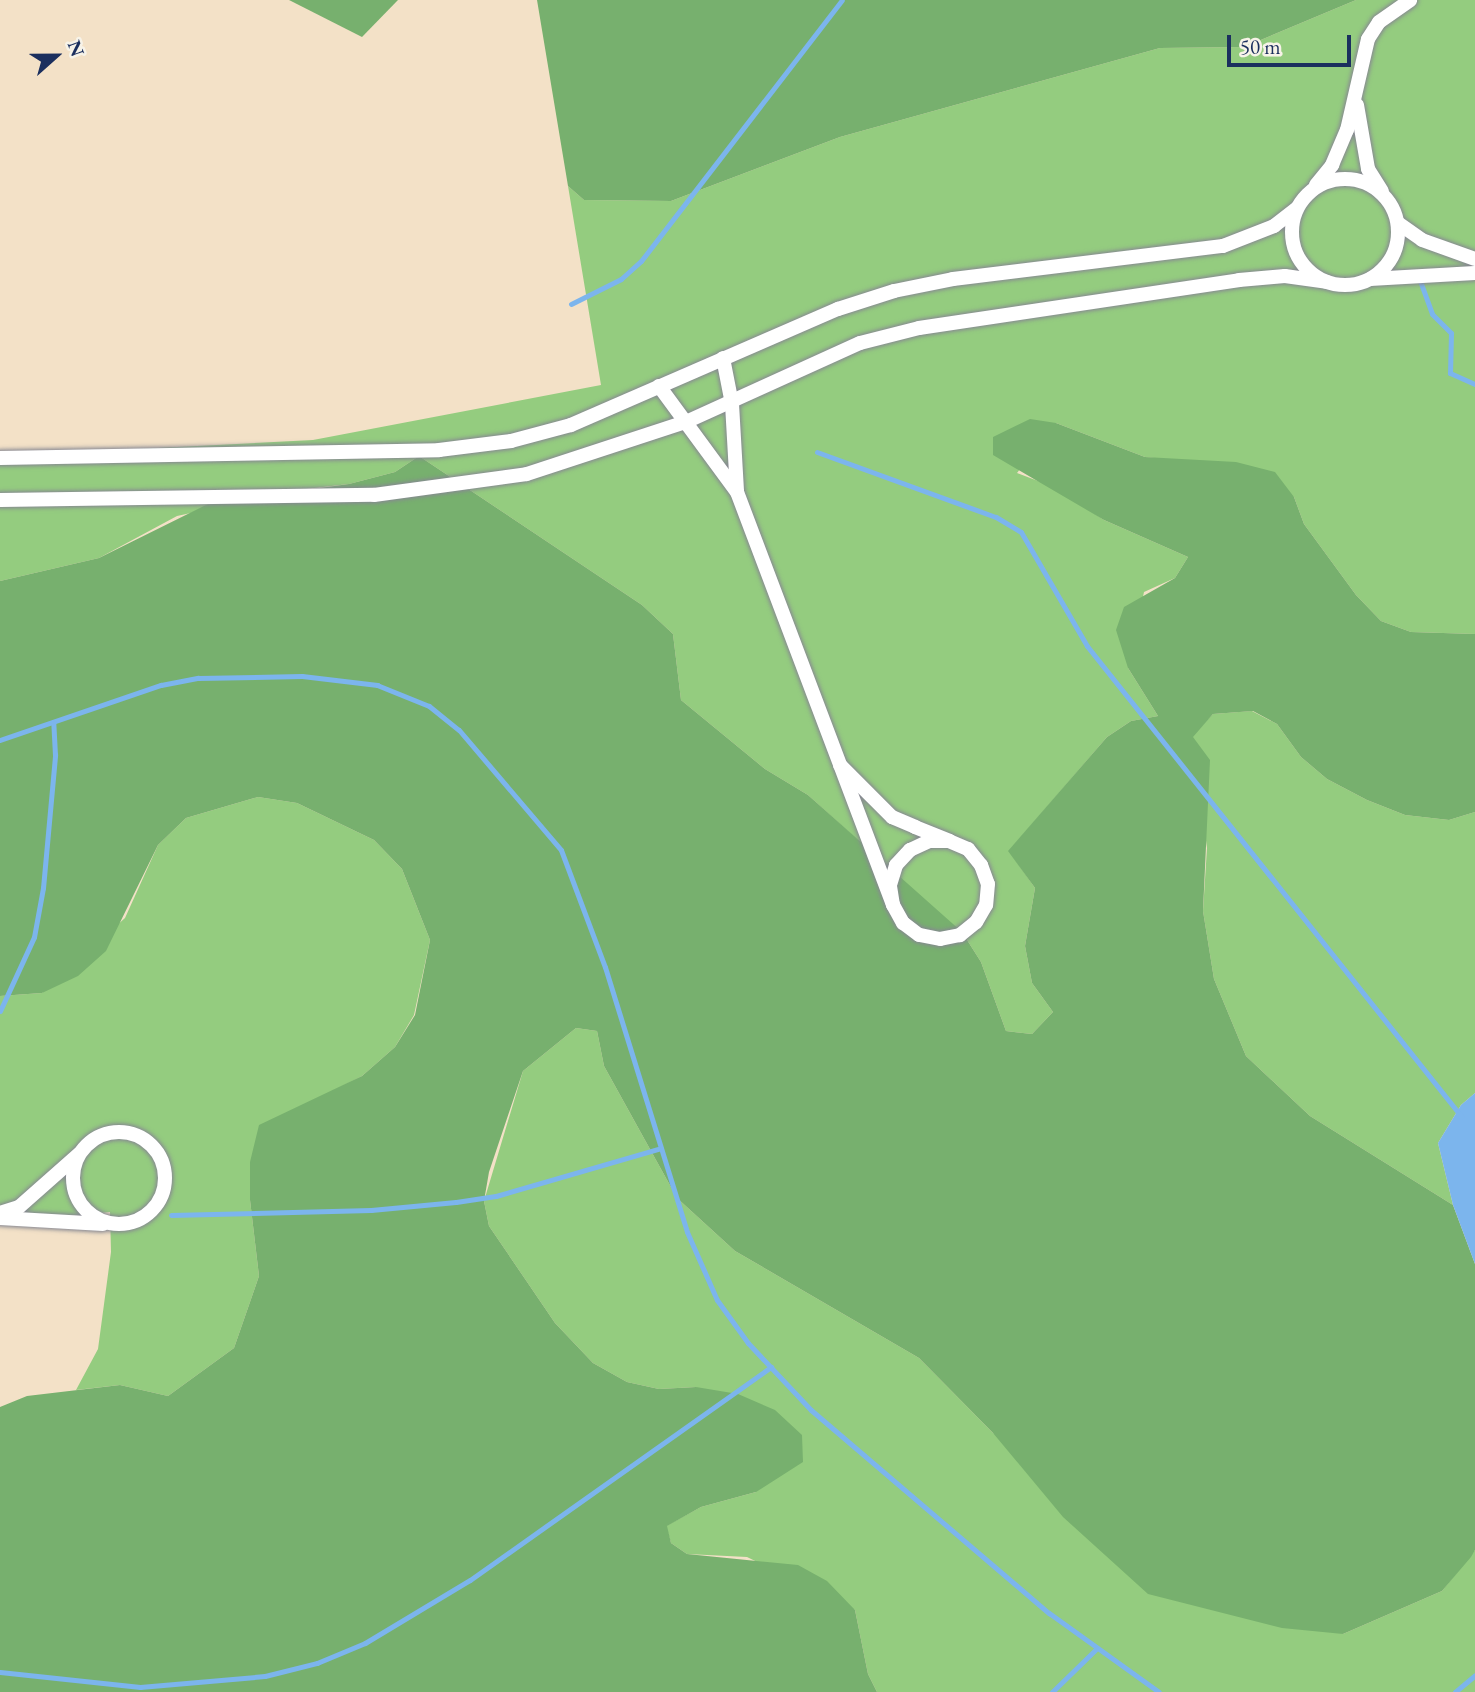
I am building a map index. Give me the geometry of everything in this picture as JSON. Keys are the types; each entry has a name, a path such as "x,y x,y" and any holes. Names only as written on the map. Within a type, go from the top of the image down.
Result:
{"street":[{"path":"0,458 439,450 511,441 571,425 838,309 894,291 953,279 1223,246 1274,226 1297,208 1332,165 1356,93 1359,65 1368,39 1379,23 1410,0"},
{"path":"1356,93 1368,169 1389,202 1398,223 1397,245 1387,265 1370,279"},
{"path":"1311,191 1330,181 1352,179 1373,187 1389,202"},
{"path":"1297,208 1292,230 1296,252 1308,270 1327,282"},
{"path":"1398,223 1422,240 1475,259"},
{"path":"0,500 374,495 527,474 732,404 860,343 919,328 1285,275 1349,286 1370,279 1475,273"},
{"path":"723,358 732,404 737,492"},
{"path":"659,386 688,421 737,492 838,763 892,905 911,929 940,939 960,935 976,922 986,905 988,884 981,865 968,849 892,817 838,763"},
{"path":"892,905 890,884 896,865 910,850 929,841 949,841"},
{"path":"130,1132 148,1141 160,1156 165,1184 153,1210 137,1221 118,1225 0,1216 19,1207 102,1135 130,1132"},
{"path":"80,1153 73,1172 79,1200 99,1220 118,1225"}],"green space":[{"path":"289,0 398,0 362,37"},
{"path":"537,0 1356,0 1244,47 1160,48 840,137 671,201 584,200 568,186"},
{"path":"1356,0 1475,0 1475,634 1411,632 1381,621 1356,595 1304,524 1294,497 1190,462 1145,457 1056,423 1017,473 1054,487 1104,520 1188,557 1175,578 1144,592 1128,668 1158,716 1131,721 1107,737 1009,851 1035,888 1025,946 1032,983 1053,1012 1032,1034 1006,1031 981,962 962,932 900,886 902,880 808,795 765,769 681,700 673,634 642,605 419,456 395,472 349,484 297,490 177,516 99,558 0,581 0,456 313,440 601,385 568,186 584,200 671,201 840,137 1160,48 1244,47"},
{"path":"1030,419 1056,423 1145,457 1236,462 1275,472 1294,497 1304,524 1356,595 1381,621 1411,632 1475,634 1475,812 1449,820 1405,815 1367,800 1327,779 1301,757 1277,724 1253,711 1213,714 1193,737 1210,760 1203,911 1214,979 1246,1056 1310,1116 1453,1205 1475,1264 1475,1550 1471,1557 1442,1591 1343,1634 1282,1628 1148,1594 1063,1517 993,1433 919,1358 735,1251 677,1198 604,1066 597,1031 576,1028 523,1071 489,1172 484,1201 489,1226 555,1323 593,1363 627,1382 659,1389 696,1387 738,1394 775,1410 802,1435 803,1462 756,1492 701,1507 667,1526 671,1543 687,1554 798,1565 827,1581 855,1610 868,1674 877,1692 0,1692 0,1407 27,1396 120,1385 168,1396 234,1348 259,1276 250,1200 250,1162 259,1125 362,1076 395,1047 415,1015 430,940 402,869 374,840 297,803 258,797 186,818 158,845 106,951 78,976 42,993 0,996 0,581 99,558 210,503 349,484 395,472 419,456 642,605 673,634 681,700 765,769 808,795 962,932 981,962 1006,1031 1032,1034 1053,1012 1032,983 1025,946 1035,888 1008,851 1107,737 1131,721 1158,716 1128,668 1116,630 1124,607 1175,578 1188,557 1104,520 993,455 993,437"},
{"path":"1252,711 1277,724 1301,757 1327,779 1367,800 1405,815 1449,820 1475,812 1475,1093 1461,1105 1438,1143 1453,1205 1310,1116 1246,1056 1214,979 1203,911 1207,848 1192,736 1213,714"},
{"path":"258,797 297,803 374,840 402,869 430,940 414,1015 395,1047 362,1076 329,1093 250,1200 259,1276 234,1348 168,1396 120,1385 76,1390 98,1349 111,1252 110,1212 0,1222 0,996 42,993 125,918 158,845 186,818"},
{"path":"576,1028 597,1031 604,1066 677,1198 735,1251 919,1358 993,1433 1343,1634 1442,1591 1475,1550 1475,1692 877,1692 868,1674 855,1610 747,1557 687,1554 671,1543 666,1526 701,1507 756,1492 696,1387 659,1389 627,1382 593,1363 555,1323 489,1226 484,1201 523,1071"}],"water":[{"path":"1475,1093 1475,1264 1453,1205 1438,1143 1461,1105"}],"waterway":[{"path":"571,304 621,279 641,261 842,0"},
{"path":"1419,278 1432,314 1451,333 1450,373 1475,384"},
{"path":"817,452 996,517 1021,532 1087,646 1461,1116"},
{"path":"0,740 161,685 198,678 302,676 377,685 429,706 459,730 561,850 605,967 687,1232 717,1300 748,1343 811,1410 1049,1613 1159,1692"},
{"path":"0,1011 34,937 43,888 55,755 53,722"},
{"path":"171,1215 371,1210 456,1202 496,1196 658,1149"},
{"path":"0,1672 140,1687 265,1676 317,1663 365,1643 470,1580 771,1367"},
{"path":"1052,1692 1096,1649"},
{"path":"1455,1692 1475,1675"}]}
